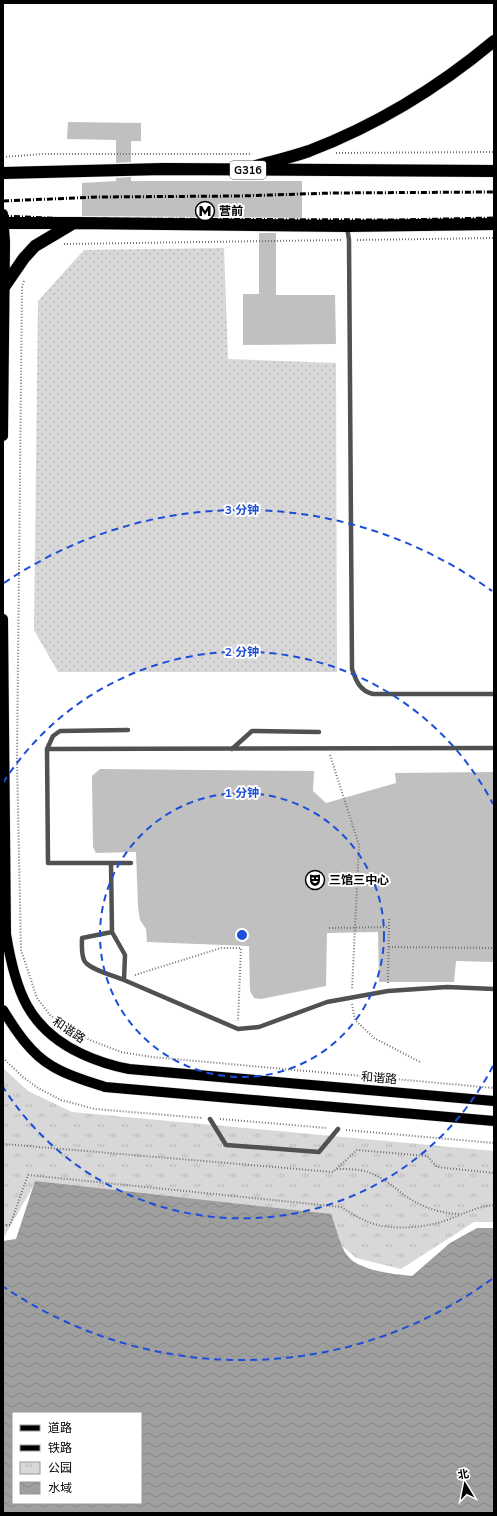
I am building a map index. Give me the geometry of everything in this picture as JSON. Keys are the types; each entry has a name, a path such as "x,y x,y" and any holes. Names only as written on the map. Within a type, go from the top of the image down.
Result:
{"highway":[{"path":"242,170 308,151 388,115 431,89 468,63 494,41"},
{"name":"G316","path":"3,172 163,169 494,171"},
{"path":"3,220 74,223 347,226 494,224"},
{"path":"4,287 24,258 35,246 74,223"}],"main road":[{"path":"3,220 3,436"},
{"name":"和谐路","path":"3,619 6,934 13,969 21,994 29,1011 40,1026 57,1040 74,1050 115,1066 129,1069 494,1101"},
{"path":"3,1010 31,1050 52,1066 75,1077 105,1087 494,1121"}],"lane":[{"path":"347,226 352,669 356,682 366,693 373,694 494,694"},
{"path":"128,730 60,732 53,736 47,749 48,863 131,863"},
{"path":"232,749 252,731 319,732"},
{"path":"47,749 494,748"},
{"path":"111,863 112,932 125,955 124,980"},
{"path":"112,932 82,938 82,953 84,962 92,968 124,980 238,1029 259,1027 327,1002 388,990 447,987 494,989"},
{"path":"210,1118 226,1145 319,1152 338,1129"}],"path":[{"path":"330,153 494,152"},
{"path":"3,157 43,154 252,154"},
{"path":"61,244 494,238"},
{"path":"24,280 22,287 17,769 21,950 36,998 50,1015 69,1029 90,1040 121,1052 152,1057 494,1088"},
{"path":"327,748 359,845 351,997 355,1020 374,1038 420,1062"},
{"path":"388,984 389,919"},
{"path":"329,928 389,927"},
{"path":"389,946 494,948"},
{"path":"145,972 221,948 241,948 238,1029"},
{"path":"3,1058 23,1077 38,1088 61,1100 95,1109 494,1143"},
{"path":"3,1144 333,1172 357,1150 427,1156 437,1167 494,1172"},
{"path":"336,1169 366,1171 390,1183 404,1195 431,1210 460,1214"},
{"path":"3,1224 10,1225 28,1175 341,1207 368,1222 392,1227 433,1225 482,1206 494,1205"}],"green space":[{"path":"224,248 228,359 336,363 337,672 58,672 34,630 38,301 84,250"},
{"path":"3,1068 28,1091 72,1112 494,1151 494,1222 474,1222 401,1269 356,1258 313,1220 34,1185 3,1239"}],"water":[{"path":"35,1181 331,1214 345,1252 352,1260 359,1265 377,1271 412,1276 450,1243 477,1228 494,1228 494,1513 3,1513 3,1241 16,1239"}],"building":[{"path":"68,122 141,123 141,141 131,141 131,162 116,163 116,140 67,139"},
{"path":"131,177 131,181 302,181 302,218 82,216 82,183 116,181 116,178"},
{"path":"259,233 276,233 276,295 335,295 336,344 243,345 243,294 259,294"},
{"name":"三馆三中心","path":"100,769 314,771 313,791 326,803 396,783 395,773 494,772 494,962 456,961 454,982 379,982 378,932 327,933 326,986 261,999 254,998 250,991 249,946 147,942 146,929 140,920 138,907 136,852 96,853 93,847 92,776"}],"railway":[{"path":"3,201 97,197 494,192"},
{"path":"3,216 69,219 397,220 494,218"}],"place":[{"name":"营前","path":"205,211"},
{"name":"三馆三中心","path":"315,880"}]}
